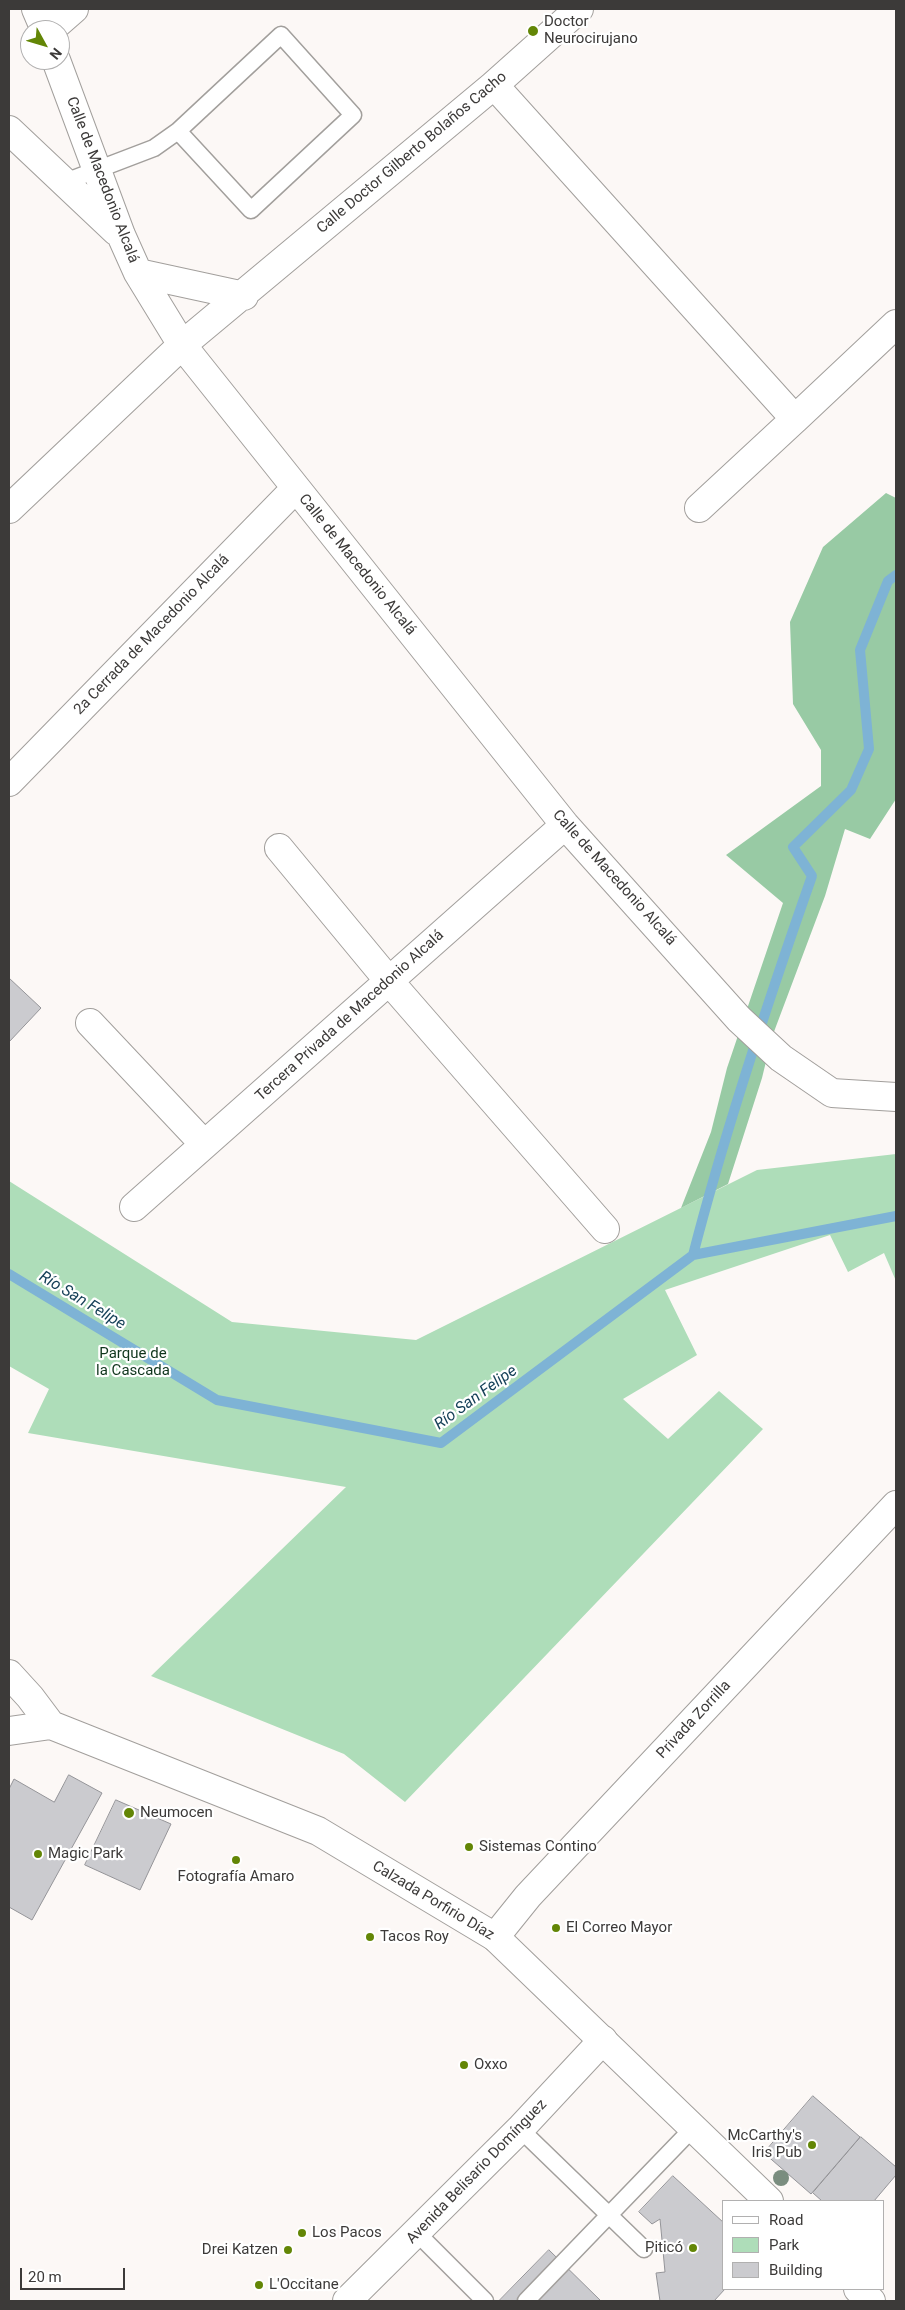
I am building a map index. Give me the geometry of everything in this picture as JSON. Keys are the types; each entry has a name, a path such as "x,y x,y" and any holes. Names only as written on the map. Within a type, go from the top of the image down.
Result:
{"street":[{"path":"61,20 74,9"},
{"name":"Calle Doctor Gilberto Bolaños Cacho","path":"9,509 182,345 244,296 494,86 579,9"},
{"name":"Calle de Macedonio Alcalá","path":"60,70 121,235 138,273 182,345 565,825 739,1019 781,1058 832,1093 896,1097"},
{"path":"494,86 795,419"},
{"path":"9,130 121,235"},
{"path":"138,273 244,296"},
{"path":"699,508 896,324"},
{"name":"2a Cerrada de Macedonio Alcalá","path":"9,782 296,488"},
{"name":"Tercera Privada de Macedonio Alcalá","path":"134,1206 565,825"},
{"path":"279,848 389,981 605,1229"},
{"path":"90,1023 204,1144"},
{"name":"Privada Zorrilla","path":"495,1937 528,1896 896,1505"},
{"path":"9,1674 30,1697 51,1725"},
{"name":"Calzada Porfirio Díaz","path":"9,1731 51,1725 318,1832 495,1937 768,2200"},
{"name":"Avenida Belisario Domínguez","path":"348,2301 520,2128 603,2040"},
{"path":"859,2290 871,2301"}],"lane":[{"path":"65,182 154,148 178,130 281,35 352,115 252,210 178,130"},
{"path":"526,2301 694,2127"},
{"path":"520,2128 644,2249"},
{"path":"417,2233 485,2301"}],"green space":[{"path":"886,493 896,498 896,799 870,839 845,829 825,896 772,1037 762,1078 728,1184 681,1208 711,1132 727,1068 783,903 726,855 821,786 821,750 793,704 790,622 823,547"},
{"name":"Parque de la Cascada","path":"896,1154 896,1281 884,1253 848,1272 830,1235 665,1290 697,1355 623,1399 668,1439 719,1391 763,1429 405,1802 344,1754 151,1676 346,1487 28,1433 49,1389 9,1366 9,1181 232,1322 416,1340 757,1170"}],"building":[{"path":"9,978 41,1008 9,1042"},
{"name":"Magic Park","path":"69,1775 102,1793 32,1920 9,1907 9,1789 14,1779 54,1802"},
{"path":"116,1800 171,1824 140,1890 85,1865"},
{"name":"McCarthy's Iris Pub","path":"813,2096 860,2137 811,2194 764,2153"},
{"path":"861,2137 896,2167 896,2175 875,2200 821,2200 813,2193"},
{"name":"Piticó","path":"673,2176 722,2221 722,2290 724,2290 714,2301 660,2301 656,2273 665,2272 660,2219 652,2224 639,2212"},
{"path":"549,2250 601,2301 499,2301"}],"waterway":[{"path":"693,1255 719,1159 748,1064 812,876 793,847 851,790 869,749 860,650 888,581 896,575"},
{"name":"Río San Felipe","path":"9,1274 217,1400 441,1443 693,1255 896,1216"}],"place":[{"name":"Doctor Neurocirujano","path":"533,31"},
{"name":"Neumocen","path":"129,1813"},
{"name":"Sistemas Contino","path":"469,1847"},
{"name":"Magic Park","path":"38,1854"},
{"name":"Fotografía Amaro","path":"236,1860"},
{"name":"El Correo Mayor","path":"556,1928"},
{"name":"Tacos Roy","path":"370,1937"},
{"name":"Oxxo","path":"464,2065"},
{"name":"McCarthy's Iris Pub","path":"812,2145"},
{"name":"Los Pacos","path":"302,2233"},
{"name":"Piticó","path":"693,2248"},
{"name":"Drei Katzen","path":"288,2250"},
{"name":"L'Occitane","path":"259,2285"}]}
